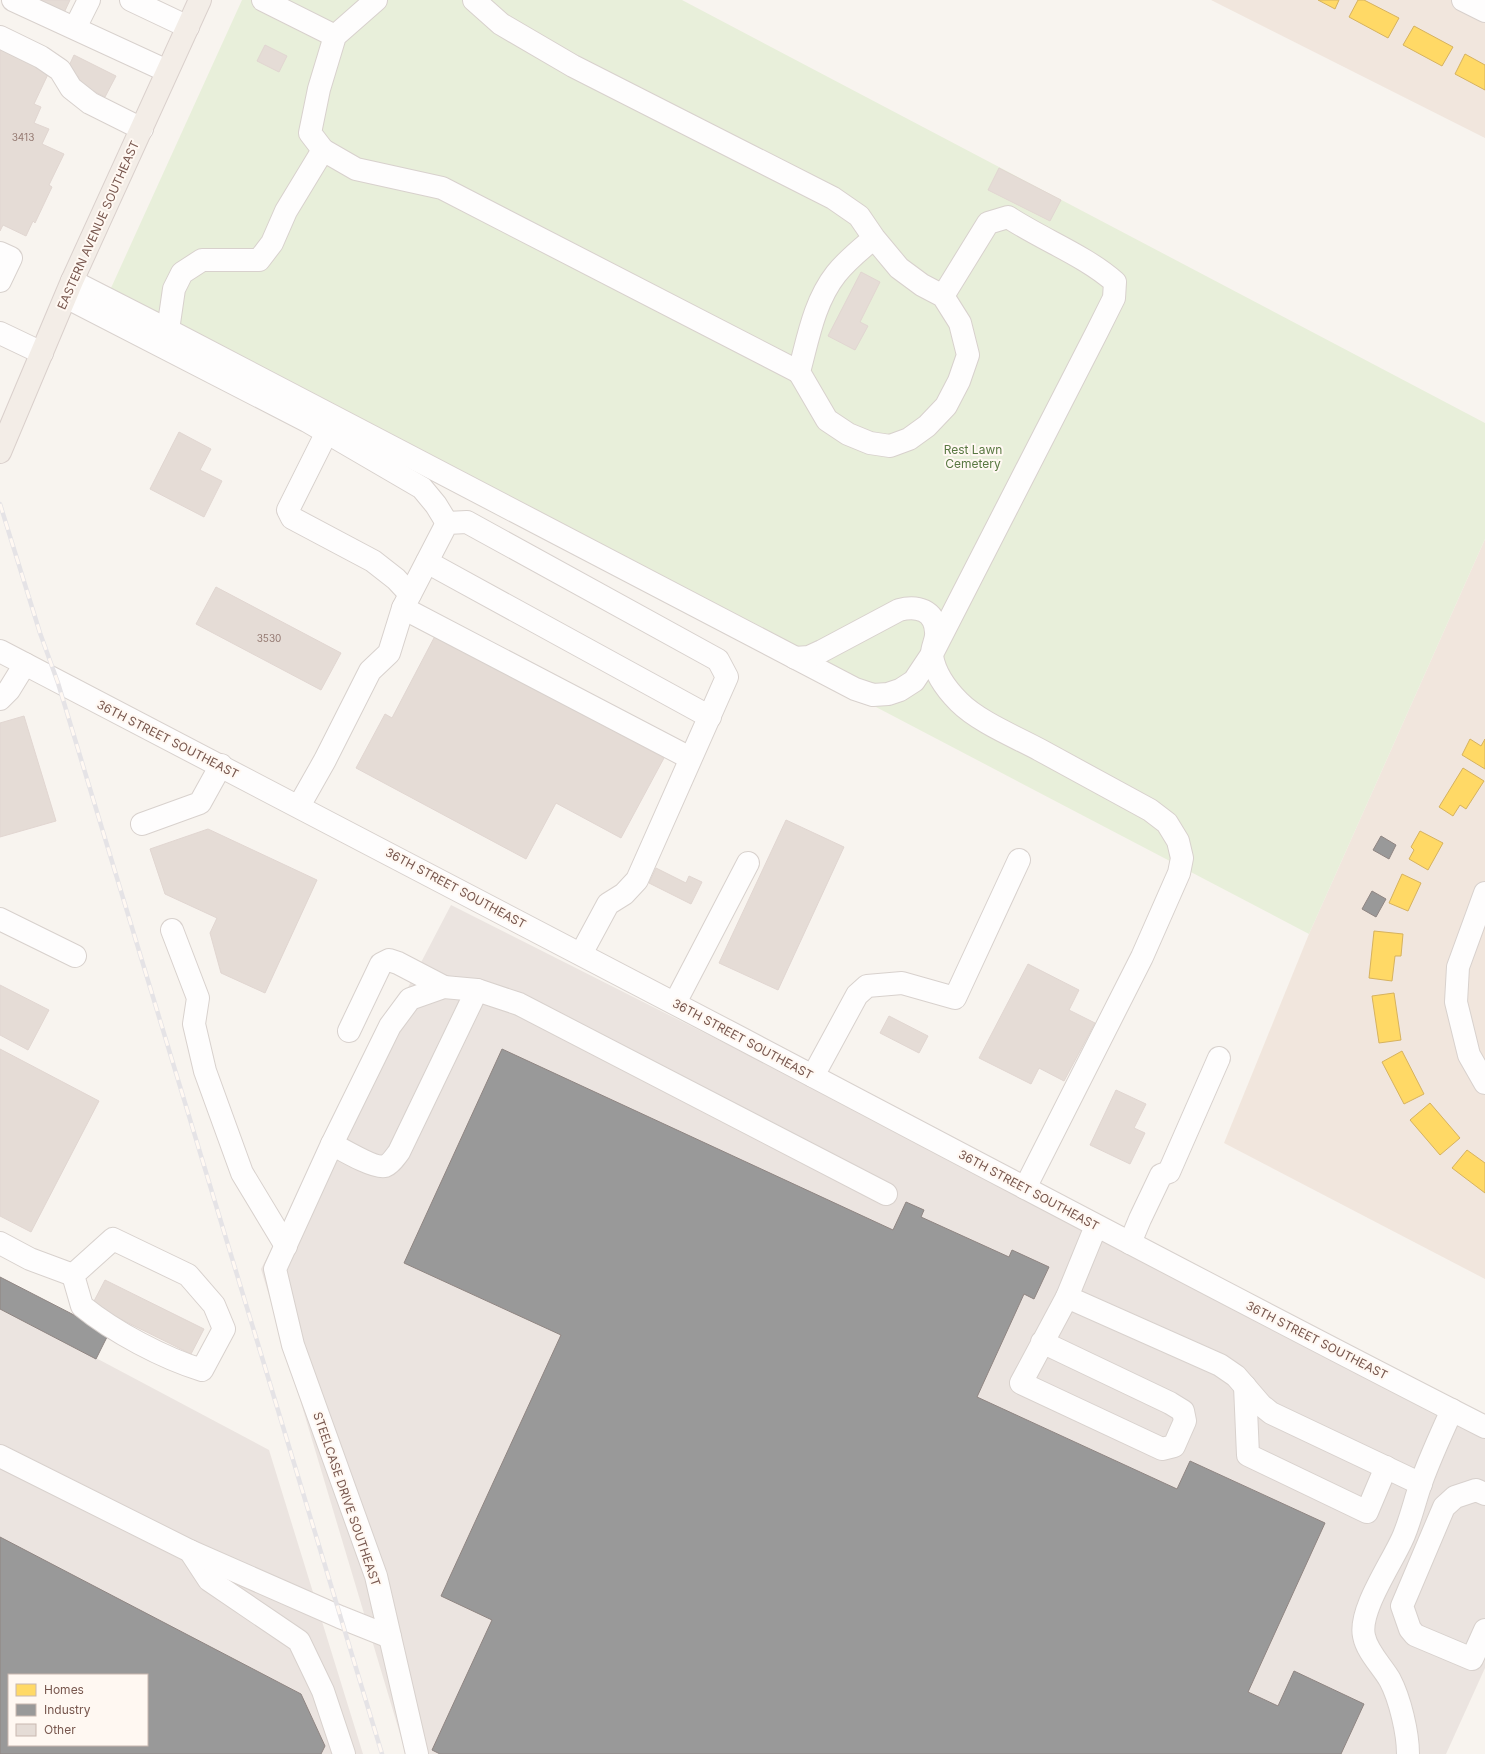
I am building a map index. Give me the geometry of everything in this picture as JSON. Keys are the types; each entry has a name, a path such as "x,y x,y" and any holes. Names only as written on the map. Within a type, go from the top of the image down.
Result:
{"main road":[{"name":"EASTERN AVENUE SOUTHEAST","path":"0,452 69,289 200,0"}],"street":[{"path":"13,0 167,71"},
{"path":"75,28 89,0"},
{"path":"131,0 188,27"},
{"path":"264,0 335,36"},
{"path":"376,0 335,36 319,89 310,132 323,150 356,169 442,188 799,372 828,420 848,434 870,442 890,446 909,439 927,426 946,406 959,381 968,355 960,323 943,296 922,285 900,268 874,238 859,216 833,198 573,66 501,24 474,0"},
{"path":"1463,0 1485,11"},
{"path":"0,37 41,57 60,70 71,88 90,103 142,129"},
{"path":"168,330 174,289 182,273 202,260 259,260 272,243 286,211 323,150"},
{"path":"69,289 168,330 795,658 855,689 873,695 888,694 900,690 914,681 932,654 1114,298 1115,282 1100,269 1031,232 1008,217 988,223 943,296"},
{"path":"799,372 819,302 835,275 855,254 874,238"},
{"path":"0,253 11,258 0,281"},
{"path":"69,289 327,432 422,488 436,505 447,524"},
{"path":"0,333 42,353"},
{"path":"327,432 288,510 292,518 373,561 396,579 406,601 690,758"},
{"path":"447,524 467,522 718,660 727,677 690,758 638,880 624,894 608,904 581,954"},
{"path":"299,806 325,760 370,671 389,653 406,601 447,524"},
{"path":"427,562 710,717"},
{"path":"795,658 809,657 899,610 910,607 919,608 928,613 934,622 936,633 932,654 934,665 943,683 960,703 986,722 1150,810 1167,823 1178,841 1182,858 1179,873 1142,957 1025,1188"},
{"name":"36TH STREET SOUTHEAST","path":"0,651 58,683 221,765 675,1003 1096,1226 1485,1427"},
{"path":"0,699 9,690 25,664"},
{"path":"142,824 200,803 221,765"},
{"path":"812,1076 857,994 867,986 902,983 955,998 1019,860"},
{"path":"675,1003 748,863"},
{"path":"1485,893 1458,967 1456,1002 1469,1054 1485,1083"},
{"path":"0,919 75,956"},
{"path":"172,930 198,998 194,1024 205,1071 242,1173 286,1246"},
{"path":"350,1031 381,964 388,960 398,963 444,987 477,990 519,1004 886,1194"},
{"path":"286,1246 332,1144 390,1026 410,999 444,987"},
{"path":"332,1144 375,1165 385,1166 392,1162 399,1152 477,990"},
{"path":"1130,1243 1140,1218 1161,1175 1169,1172 1219,1058"},
{"path":"1042,1342 1170,1403 1183,1411 1185,1420 1174,1446 1162,1449 1021,1383 1042,1342 1067,1297 1096,1226"},
{"path":"113,1239 188,1275 214,1306 224,1329 202,1370 175,1360 121,1332 88,1311 82,1306 73,1275 113,1239"},
{"path":"0,1243 30,1259 73,1275"},
{"name":"STEELCASE DRIVE SOUTHEAST","path":"286,1246 275,1269 293,1346 376,1576 417,1754"},
{"path":"1067,1297 1220,1365 1236,1376 1261,1406 1271,1413 1421,1484"},
{"path":"1245,1386 1248,1455 1367,1512 1386,1467"},
{"path":"1408,1754 1402,1714 1390,1681 1371,1651 1364,1636 1364,1624 1370,1603 1404,1537 1421,1484 1452,1410"},
{"path":"0,1456 190,1551 340,1617 390,1637"},
{"path":"1485,1494 1476,1490 1456,1497 1444,1507 1402,1606 1410,1629 1415,1635 1472,1659 1485,1630"},
{"path":"1412,1514 1436,1526"},
{"path":"190,1551 209,1580 298,1641 323,1692 344,1754"}],"shaded area":[{"path":"1211,0 1485,0 1485,138"},
{"path":"1485,539 1485,1279 1224,1143 1309,934"},
{"path":"451,905 1452,1410 1485,1432 1485,1668 1446,1754 406,1754 261,1269"},
{"path":"0,1307 269,1450 363,1754 0,1754"}],"green space":[{"name":"Rest Lawn Cemetery","path":"242,0 682,0 1485,423 1485,539 1309,934 834,685 111,288"}],"building: Homes":[{"path":"1318,0 1339,0 1335,9"},
{"path":"1358,0 1364,0 1399,18 1388,38 1349,17"},
{"path":"1414,26 1453,47 1442,66 1403,45"},
{"path":"1465,54 1485,65 1485,90 1455,74"},
{"path":"1470,739 1481,746 1485,739 1485,769 1462,755"},
{"path":"1463,768 1484,781 1466,809 1460,805 1453,816 1439,807"},
{"path":"1420,831 1443,843 1428,870 1409,859 1414,850 1411,847"},
{"path":"1402,874 1421,883 1408,911 1389,903"},
{"path":"1374,931 1403,934 1401,956 1395,956 1392,981 1369,978"},
{"path":"1394,993 1401,1040 1379,1043 1372,996"},
{"path":"1402,1051 1424,1094 1404,1104 1382,1062"},
{"path":"1430,1103 1460,1138 1440,1155 1410,1120"},
{"path":"1467,1150 1485,1163 1485,1193 1452,1168"}],"building: Industry":[{"path":"1381,836 1396,845 1389,859 1373,850"},
{"path":"1372,891 1386,899 1376,917 1362,909"},
{"path":"502,1049 893,1230 906,1202 924,1210 921,1217 1009,1257 1012,1250 1049,1267 1034,1299 1024,1294 977,1397 1177,1489 1190,1461 1325,1523 1248,1692 1278,1706 1294,1671 1364,1704 1341,1754 440,1754 432,1750 492,1620 441,1596 561,1335 404,1263"},
{"path":"0,1277 109,1333 96,1359 0,1309"},
{"path":"0,1537 301,1694 325,1746 321,1754 0,1754"}],"building: Other":[{"path":"33,0 70,0 63,15"},
{"path":"265,45 287,56 279,72 257,61"},
{"path":"0,46 50,70 34,104 41,107 34,123 49,129 42,144 64,154 49,185 52,187 35,223 33,221 26,236 3,225 0,231"},
{"path":"74,55 116,76 105,97 76,82 79,77 67,70"},
{"path":"999,168 1061,200 1050,221 988,190"},
{"path":"861,272 880,282 860,322 868,326 855,350 828,336"},
{"path":"179,432 211,449 200,470 222,481 204,517 150,489"},
{"path":"216,587 341,653 321,690 196,624"},
{"path":"435,636 664,758 621,838 556,803 526,859 356,768 385,714 392,718"},
{"path":"24,716 56,821 0,837 0,723"},
{"path":"786,820 844,847 778,990 719,963"},
{"path":"208,829 317,880 265,993 221,973 210,933 217,918 165,894 150,849"},
{"path":"656,868 686,883 689,876 702,882 691,904 649,883"},
{"path":"1028,964 1079,990 1069,1010 1095,1023 1064,1081 1039,1068 1031,1084 979,1058"},
{"path":"0,985 49,1010 28,1050 0,1035"},
{"path":"889,1016 928,1036 919,1053 880,1033"},
{"path":"0,1049 99,1101 31,1232 0,1216"},
{"path":"1116,1090 1146,1104 1134,1128 1145,1133 1130,1164 1090,1145"},
{"path":"105,1280 204,1329 191,1354 92,1305"}],"railway":[{"path":"0,504 40,633 58,683 382,1754"}]}
